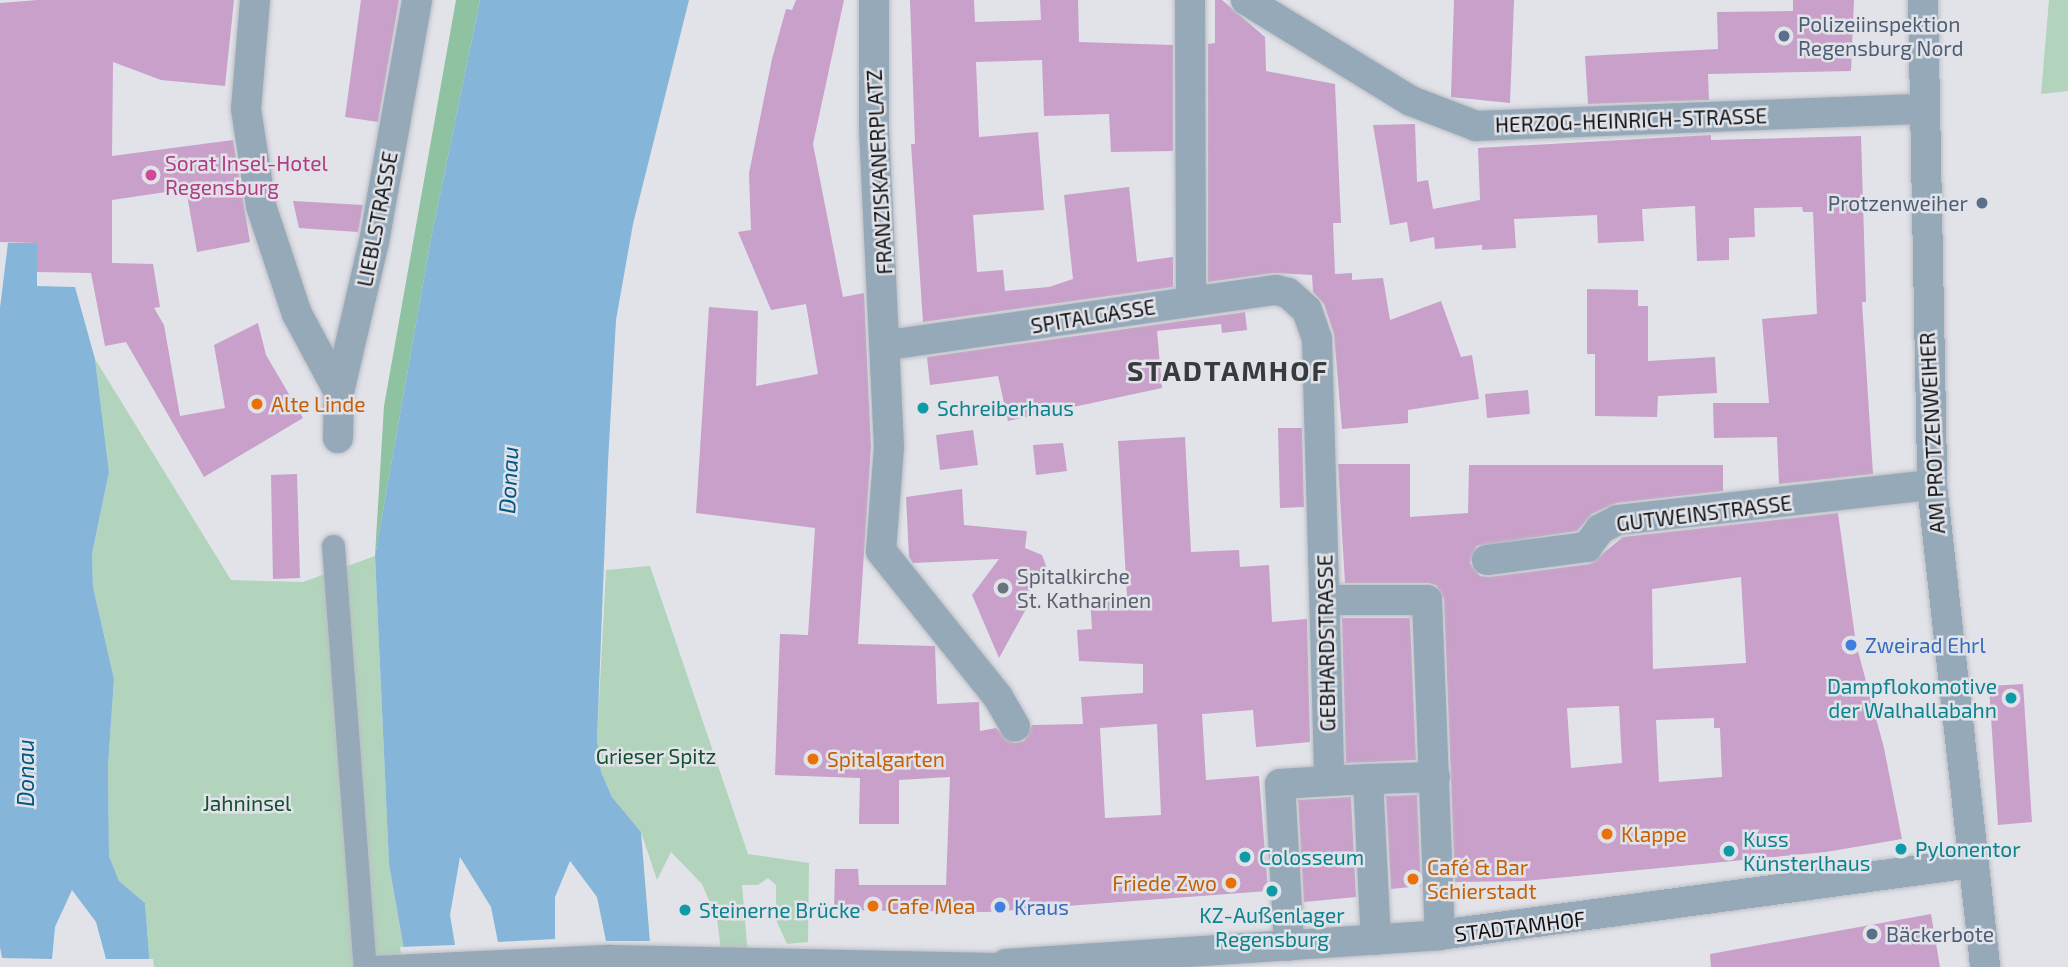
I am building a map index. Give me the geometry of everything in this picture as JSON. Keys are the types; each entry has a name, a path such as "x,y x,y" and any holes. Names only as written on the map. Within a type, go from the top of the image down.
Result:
{"street":[{"path":"256,0 246,109 261,206 297,314 339,392"},
{"name":"LIEBLSTRASSE","path":"338,438 339,392 374,242 417,0"},
{"name":"FRANZISKANERPLATZ","path":"874,0 874,130 888,345 890,447 881,551 998,697 1015,726"},
{"path":"1190,0 1191,299"},
{"name":"HERZOG-HEINRICH-STRASSE","path":"1246,0 1411,101 1476,126 1922,109"},
{"name":"AM PROTZENWEIHER","path":"1923,0 1922,109 1932,485 1985,967"},
{"name":"SPITALGASSE","path":"888,345 1096,317 1191,299 1276,290 1297,299"},
{"name":"GEBHARDSTRASSE","path":"1297,299 1307,310 1317,339 1329,781"},
{"name":"GUTWEINSTRASSE","path":"1487,560 1587,547 1600,529 1619,520 1932,485"},
{"path":"333,546 365,967"},
{"path":"1325,600 1427,600 1440,935"},
{"path":"1289,946 1280,784 1435,776"},
{"path":"1368,779 1376,940"},
{"name":"STADTAMHOF","path":"1006,964 1067,964 1440,935 1972,863"},
{"path":"374,967 611,956 1006,964"}],"green space":[{"path":"456,0 480,0 430,244 375,556 384,406"},
{"path":"2049,0 2068,0 2068,91 2041,94"},
{"name":"Jahninsel","path":"95,359 231,580 303,582 375,556 389,864 407,967 150,967 145,903 119,881 109,856 108,766 114,679 93,587 92,554 109,472"},
{"name":"Grieser Spitz","path":"650,566 748,854 809,863 808,942 787,944 776,920 776,885 768,878 758,885 742,885 749,967 723,967 717,919 702,884 671,852 657,880 641,832 612,797 601,772 597,739 606,570"}],"water":[{"name":"Donau","path":"480,0 689,0 633,224 616,320 597,739 601,772 612,797 641,832 652,967 407,967 389,864 375,556 430,244"},
{"name":"Donau","path":"8,243 37,243 37,286 75,287 95,359 109,472 92,554 93,587 114,679 108,766 109,856 119,881 145,903 150,967 0,967 0,308"}],"pier":[{"path":"460,857 491,907 498,942 555,939 555,897 570,861 597,897 606,941 653,941 655,967 403,967 400,947 455,945 450,915"},
{"path":"72,890 96,922 106,959 153,959 154,967 0,967 0,947 2,958 52,959 55,927"}],"building":[{"path":"38,0 234,0 225,86 161,80 113,62 112,156 233,140 250,242 197,252 186,189 112,200 112,263 153,264 160,307 154,308 164,325 180,416 225,408 214,345 258,323 266,355 303,418 204,477 126,342 105,346 91,273 37,272 37,243 0,242 0,3"},
{"path":"361,0 399,0 378,122 345,117"},
{"path":"796,0 844,0 813,144 843,297 864,293 871,447 858,644 935,646 937,704 979,702 980,731 996,728 1014,743 1024,741 1032,725 1083,724 1081,697 1143,693 1143,664 1079,661 1077,630 1092,629 1090,598 1127,596 1118,441 1185,437 1191,552 1239,550 1240,567 1269,565 1272,622 1307,619 1310,742 1256,747 1253,710 1202,714 1206,780 1259,776 1268,891 987,912 834,910 835,869 858,869 859,885 946,885 950,777 899,780 899,824 859,824 860,778 775,775 780,634 808,635 815,528 696,513 709,307 758,311 756,386 818,374 806,304 771,310 738,232 751,230 749,173 772,59 786,9 792,10","holes":["1157,724 1161,815 1105,818 1100,728"]},
{"path":"910,0 974,0 975,22 1041,20 1040,0 1078,0 1079,42 1173,45 1173,151 1111,152 1109,114 1044,116 1042,60 976,62 979,137 1038,132 1044,210 973,215 977,272 1003,270 1005,291 1049,287 1073,279 1064,195 1129,187 1137,262 1173,257 1173,287 923,322 911,144 915,144"},
{"path":"1215,0 1222,0 1265,37 1266,71 1335,84 1341,223 1333,223 1335,274 1352,273 1352,280 1383,278 1390,320 1441,301 1461,357 1472,355 1479,399 1408,410 1408,423 1342,429 1334,334 1324,304 1313,292 1312,275 1274,273 1208,282 1208,44 1215,43"},
{"path":"1454,0 1514,0 1510,103 1451,97"},
{"path":"1793,0 1854,0 1851,71 1708,74 1709,100 1588,104 1585,56 1718,49 1717,12 1793,11"},
{"path":"1415,124 1417,182 1428,180 1433,209 1480,200 1478,148 1711,135 1711,140 1861,136 1866,302 1862,302 1873,474 1779,484 1777,437 1714,438 1713,403 1769,403 1762,319 1817,314 1813,212 1803,212 1802,207 1754,208 1755,237 1729,238 1729,260 1697,261 1695,206 1642,209 1644,241 1598,243 1597,215 1514,219 1516,248 1482,250 1482,245 1435,249 1434,237 1410,242 1407,222 1390,225 1373,125"},
{"path":"293,201 363,205 358,232 299,228"},
{"path":"1587,289 1638,290 1638,306 1648,306 1648,361 1715,357 1717,393 1658,396 1657,417 1595,416 1595,354 1587,354"},
{"path":"1245,312 1247,330 1222,333 1221,324 1157,331 1162,388 1008,421 998,376 930,385 927,357"},
{"path":"1528,390 1530,414 1487,418 1485,394"},
{"path":"1278,428 1302,428 1304,507 1280,508"},
{"path":"973,430 978,465 940,470 936,435"},
{"path":"1063,443 1067,471 1036,475 1033,445"},
{"path":"1338,464 1410,464 1410,517 1468,513 1469,465 1723,465 1723,491 1616,503 1592,514 1577,531 1477,546 1470,563 1480,576 1489,577 1590,564 1623,537 1838,513 1856,644 1884,748 1902,839 1826,852 1525,881 1455,882 1444,599 1436,585 1428,583 1345,583","holes":["1741,577 1746,663 1653,669 1652,589","1619,706 1622,763 1571,768 1567,708","1714,718 1714,728 1720,728 1722,777 1659,782 1656,720"]},
{"path":"297,474 300,578 273,579 271,475"},
{"path":"962,489 964,525 1027,531 1025,548 1042,555 1046,566 1042,580 1028,582 1031,600 999,658 972,595 999,559 913,563 909,557 906,497"},
{"path":"1342,618 1410,618 1416,760 1346,763"},
{"path":"2023,684 2032,822 1998,825 1989,686"},
{"path":"1417,795 1421,886 1391,889 1386,796"},
{"path":"1351,797 1356,897 1304,902 1298,800"},
{"path":"1931,914 1940,967 1711,967 1710,954"}],"place":[{"name":"Polizeiinspektion Regensburg Nord","path":"1784,36"},
{"name":"Sorat Insel-Hotel Regensburg","path":"151,175"},
{"name":"Protzenweiher","path":"1982,203"},
{"name":"Alte Linde","path":"257,404"},
{"name":"Schreiberhaus","path":"923,408"},
{"name":"Spitalkirche St. Katharinen","path":"1003,588"},
{"name":"Zweirad Ehrl","path":"1851,645"},
{"name":"Dampflokomotive der Walhallabahn","path":"2011,698"},
{"name":"Spitalgarten","path":"813,759"},
{"name":"Klappe","path":"1607,834"},
{"name":"Pylonentor","path":"1901,849"},
{"name":"Kuss Künsterlhaus","path":"1729,851"},
{"name":"Colosseum","path":"1245,857"},
{"name":"Café & Bar Schierstadt","path":"1413,879"},
{"name":"Friede Zwo","path":"1231,883"},
{"name":"KZ-Außenlager Regensburg","path":"1272,891"},
{"name":"Cafe Mea","path":"873,906"},
{"name":"Kraus","path":"1000,907"},
{"name":"Steinerne Brücke","path":"685,910"},
{"name":"Bäckerbote","path":"1872,934"}],"district":[{"name":"STADTAMHOF","path":"1228,370"}]}
